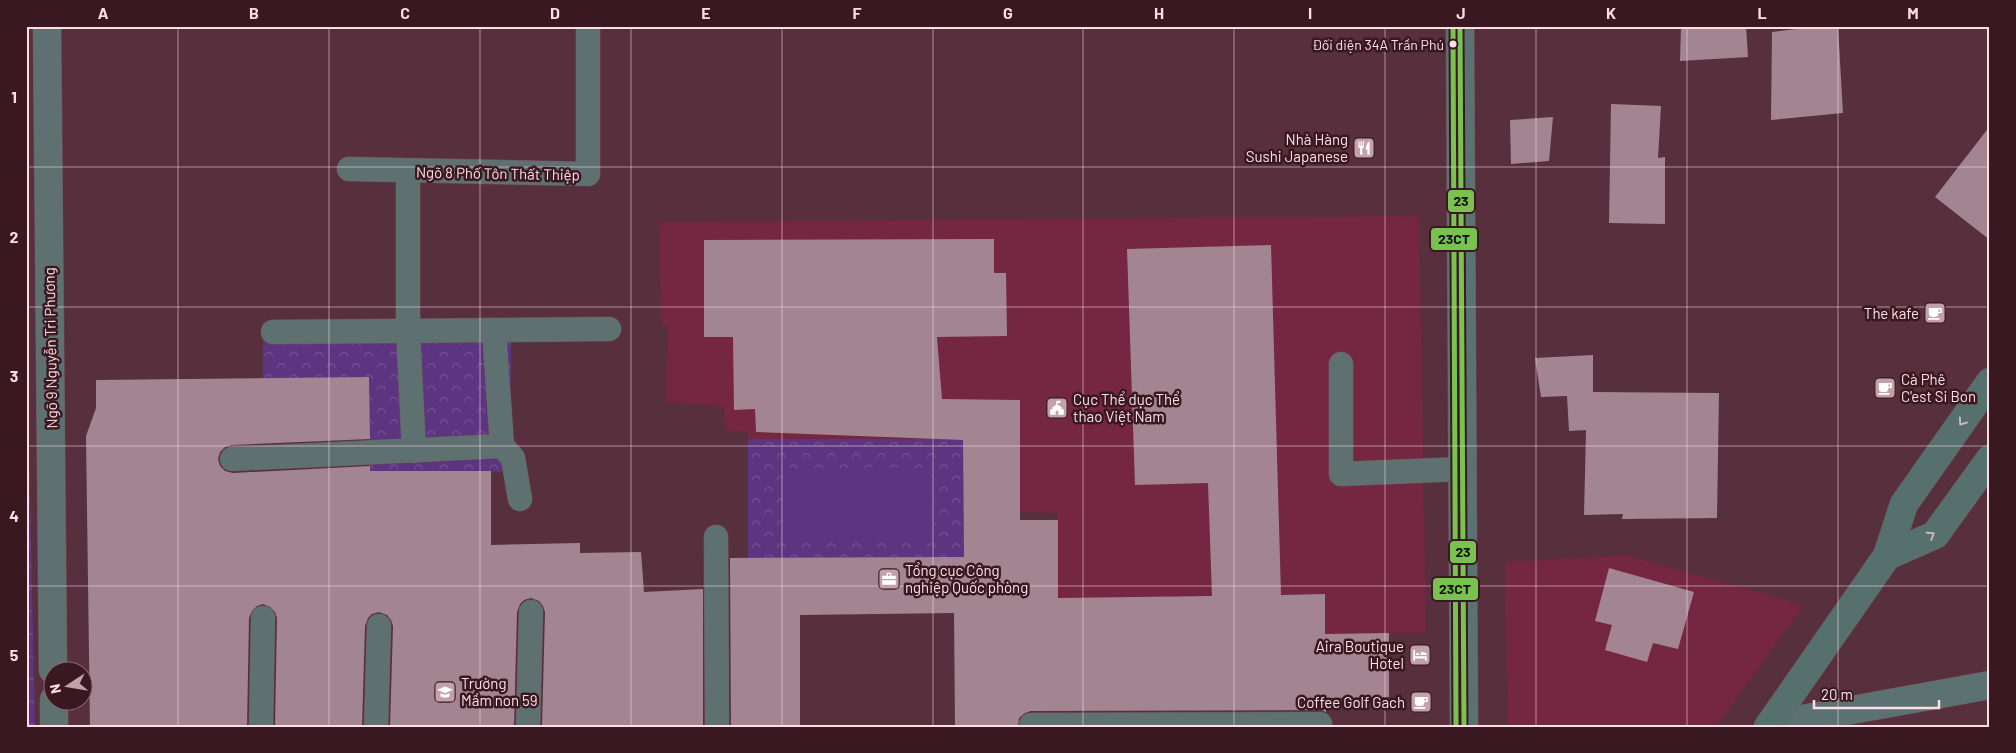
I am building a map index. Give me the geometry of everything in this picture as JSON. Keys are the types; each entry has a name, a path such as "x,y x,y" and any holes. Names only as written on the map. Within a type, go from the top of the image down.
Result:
{"main road":[{"path":"1768,726 1887,556 1904,504 1990,382"},
{"path":"1887,556 1935,535 1990,459"}],"street":[{"name":"Ngõ 9 Nguyễn Tri Phương","path":"47,26 54,660"},
{"path":"1460,26 1464,727"},
{"path":"1768,726 1990,685"},
{"path":"54,710 54,727"}],"lane":[{"name":"Ngõ 8 Phố Tôn Thất Thiệp","path":"349,169 588,174 588,26"},
{"path":"408,171 408,331 414,450"},
{"path":"273,332 610,329"},
{"path":"494,330 502,446 513,458 520,499"},
{"path":"1341,364 1341,474 1463,469"},
{"path":"232,458 502,446"},
{"path":"716,537 717,727"},
{"path":"528,727 531,612"},
{"path":"261,727 264,618"},
{"path":"376,727 379,626"},
{"path":"1031,725 1320,724 1320,727"}],"shaded area":[{"path":"1419,216 1426,633 1325,634 1324,594 1058,599 1057,513 1020,512 1020,400 942,400 941,439 748,439 747,432 725,430 724,406 666,402 668,325 661,325 659,222"},
{"path":"1625,555 1804,605 1716,727 1508,727 1505,562"}],"green space":[{"path":"26,308 35,727 26,727"},
{"path":"511,321 511,382 503,382 503,472 370,471 369,410 263,378 263,322"},
{"path":"748,439 963,439 964,557 748,558"},
{"path":"783,468 935,468 934,538 782,537"}],"building":[{"path":"1681,26 1746,26 1748,57 1680,61"},
{"path":"1820,26 1838,26 1843,113 1771,120 1772,32"},
{"path":"1611,104 1661,106 1658,158 1665,157 1665,224 1609,223"},
{"path":"1553,117 1549,161 1511,164 1510,120"},
{"path":"1990,126 1990,240 1935,197"},
{"path":"994,239 994,273 1006,273 1007,336 937,337 942,399 1020,400 1020,520 1058,520 1058,598 1212,596 1208,483 1135,485 1127,249 1271,245 1281,595 1325,594 1325,634 1389,633 1389,697 1326,698 1326,712 1320,710 1031,711 1019,718 1018,727 955,727 954,613 800,615 800,727 731,727 730,558 964,557 963,440 756,432 755,409 734,410 733,337 704,337 704,240"},
{"path":"1593,355 1593,392 1719,393 1717,518 1622,519 1623,514 1584,515 1586,430 1569,431 1567,396 1541,397 1535,358"},
{"path":"369,377 370,439 231,445 225,447 220,452 218,459 220,466 225,471 233,473 370,466 370,471 491,471 491,545 580,543 580,553 641,552 644,592 703,589 703,725 542,727 545,612 539,601 531,598 524,600 520,604 517,612 514,727 390,727 393,626 387,615 379,612 372,614 368,618 365,626 362,727 275,727 277,618 275,612 270,607 263,604 257,606 252,611 249,618 247,727 90,727 92,660 89,660 86,436 96,408 96,380"},
{"path":"1609,568 1694,592 1678,649 1653,643 1647,662 1605,650 1612,625 1595,621"}],"transit line":[{"name":"23CT","path":"1453,26 1456,727"},
{"name":"23","path":"1460,26 1464,727"}],"place":[{"name":"Đối diện 34A Trần Phú","path":"1453,44"},
{"name":"Nhà Hàng Sushi Japanese","path":"1364,148"},
{"name":"The kafe","path":"1935,313"},
{"name":"Cà Phê C'est Si Bon","path":"1885,388"},
{"name":"Cục Thể dục Thể thao Việt Nam","path":"1057,408"},
{"name":"Tổng cục Công nghiệp Quốc phòng","path":"889,579"},
{"name":"Aira Boutique Hotel","path":"1420,655"},
{"name":"Trường Mầm non 59","path":"445,692"},
{"name":"Coffee Golf Gach","path":"1421,702"}]}
